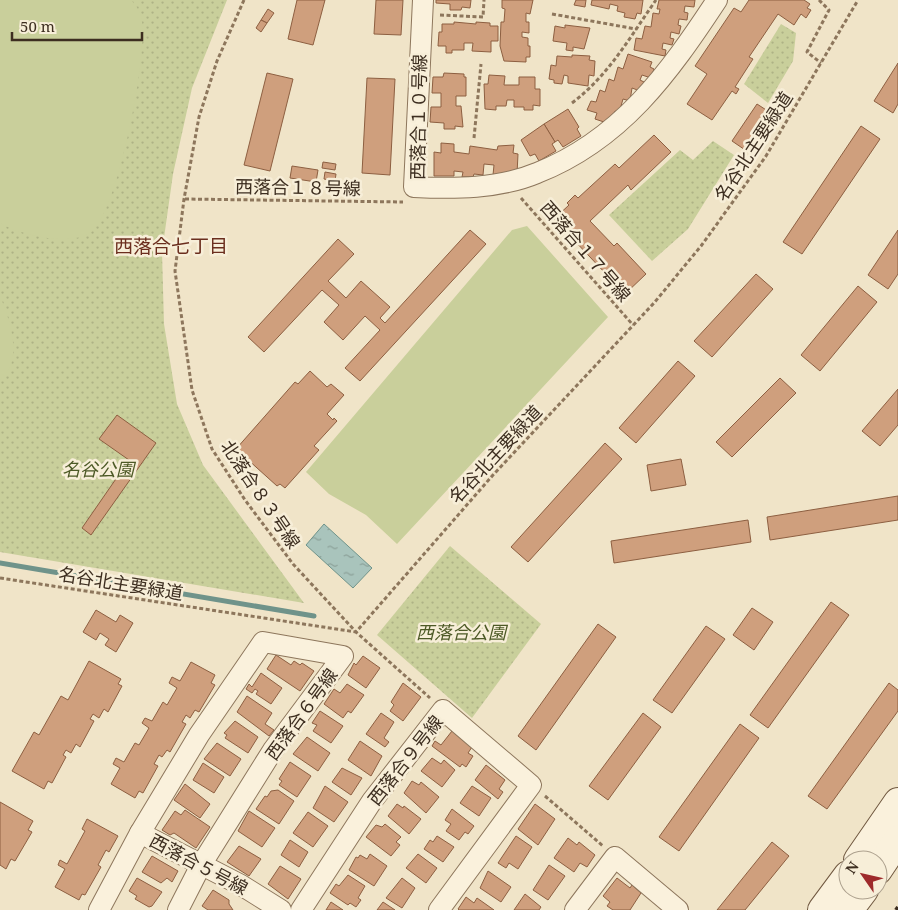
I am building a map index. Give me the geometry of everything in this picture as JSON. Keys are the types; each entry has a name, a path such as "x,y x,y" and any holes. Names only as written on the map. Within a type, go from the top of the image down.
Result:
{"street":[{"name":"西落合１０号線","path":"422,7 414,187 472,187 536,174 570,157 603,136 636,108 666,73 717,0"},
{"name":"西落合６号線","path":"140,833 199,735 263,642 344,656 273,750 201,865 178,910"},
{"name":"西落合９号線","path":"301,910 372,801 443,710 531,785"},
{"path":"439,910 531,785"},
{"path":"865,850 898,802"},
{"name":"西落合５号線","path":"99,910 140,833 241,885 281,910"},
{"path":"888,855 898,840"},
{"path":"575,910 615,857 678,910"},
{"path":"822,910 838,888"}],"path":[{"name":"北落合８３号線","path":"244,0 217,61 199,117 184,199 176,271 182,334 192,390 212,449 245,500 293,564 356,632 443,710"},
{"path":"422,7 483,17 484,0"},
{"path":"572,103 593,87 613,63 656,0"},
{"path":"819,0 829,10 806,52 821,63"},
{"name":"名谷北主要緑道","path":"0,578 356,632 493,475 633,325 695,254 736,200 766,156 858,0"},
{"path":"552,14 636,29"},
{"path":"474,138 481,64"},
{"name":"西落合１７号線","path":"518,194 633,325"},
{"name":"西落合１８号線","path":"184,199 411,202"},
{"path":"531,785 615,857"}],"green space":[{"name":"名谷公園","path":"0,0 227,0 192,88 173,174 162,252 164,324 177,404 203,465 304,603 0,552"},
{"path":"0,0 131,0 141,16 143,33 141,60 130,128 121,163 101,219 91,232 82,236 71,239 46,238 20,232 0,223"},
{"path":"781,24 796,33 793,61 768,103 744,84"},
{"path":"713,141 734,155 688,229 652,261 609,215 680,150 693,160"},
{"path":"527,226 608,317 397,544 366,515 329,494 306,472 512,230"},
{"path":"0,296 9,322 13,350 10,367 0,380"},
{"name":"西落合公園","path":"450,546 541,624 472,718 377,635"}],"water":[{"path":"324,524 372,568 353,588 306,545"}],"building":[{"path":"297,0 325,0 313,45 288,39"},
{"path":"376,0 403,0 401,35 374,34"},
{"path":"436,0 471,0 470,8 462,7 461,10 450,10 450,4 436,3"},
{"path":"502,0 533,0 530,14 526,13 526,22 529,22 529,33 522,32 522,37 528,38 528,46 530,46 530,57 526,57 526,62 504,61 500,46 501,22 504,22 505,9 502,8"},
{"path":"576,0 586,0 585,7 574,5"},
{"path":"592,0 643,0 641,14 637,13 635,19 624,17 625,13 617,11 618,6 610,4 609,9 591,5"},
{"path":"659,0 695,0 694,7 685,6 684,12 688,13 687,20 679,19 678,25 681,26 679,34 671,32 670,38 674,39 672,45 663,43 662,49 666,50 665,56 634,50 636,38 642,39 645,26 651,27 653,13 659,14 660,9 657,9"},
{"path":"749,0 804,0 810,4 807,8 811,10 806,18 801,14 794,25 778,14 749,57 753,59 735,87 739,89 736,94 732,91 712,120 687,104 707,74 695,66 734,8 741,12"},
{"path":"268,9 274,13 267,23 261,20"},
{"path":"261,20 267,23 261,32 256,28"},
{"path":"454,22 490,23 490,26 498,26 498,41 491,41 491,52 472,51 473,43 464,43 464,50 452,50 452,53 446,53 446,46 438,46 439,32 442,32 442,24 454,24"},
{"path":"565,25 590,28 584,49 573,47 573,51 566,50 567,43 553,41 555,26 565,28"},
{"path":"628,54 652,62 650,67 654,69 651,78 642,75 640,80 644,82 640,91 632,88 630,101 623,99 621,106 625,107 622,114 615,111 613,125 595,119 597,113 587,110 591,101 596,102 600,90 605,92 609,79 614,81 618,67 623,69"},
{"path":"572,55 590,56 589,60 595,61 594,76 589,75 588,86 568,83 568,76 564,75 562,84 554,83 554,80 549,79 551,65 556,66 557,56 572,57"},
{"path":"898,63 898,104 893,113 874,101"},
{"path":"267,73 293,79 270,171 244,165"},
{"path":"444,73 464,74 464,77 466,77 466,96 456,96 456,106 461,106 463,127 455,126 455,129 444,129 444,123 430,122 431,107 441,107 441,93 432,93 433,77 443,77"},
{"path":"489,75 505,76 504,85 519,85 519,77 535,77 535,89 540,89 540,106 533,105 533,110 524,110 524,107 514,107 514,100 507,100 506,106 496,106 496,110 485,109 484,84 488,84"},
{"path":"367,78 395,79 390,175 362,173"},
{"path":"757,104 777,117 751,154 732,141"},
{"path":"568,109 579,127 577,129 581,136 563,147 558,140 555,142 544,124"},
{"path":"544,124 555,142 552,144 556,151 539,161 535,154 530,156 521,140"},
{"path":"861,126 880,139 802,254 783,242"},
{"path":"654,135 671,152 631,190 628,185 590,221 614,246 617,243 646,274 625,294 554,219 569,205 567,203 575,195 578,198 615,164 619,168"},
{"path":"441,143 454,144 454,152 469,154 470,146 497,150 498,146 514,145 513,153 518,154 517,174 493,175 494,165 484,164 483,175 474,174 473,177 462,177 463,172 454,171 454,176 434,176 434,152 441,153"},
{"path":"323,162 336,164 335,170 322,168"},
{"path":"292,166 318,170 316,182 290,178"},
{"path":"325,172 336,174 335,181 324,179"},
{"path":"470,230 486,244 360,381 345,368 380,330 365,316 343,340 324,322 339,305 322,290 264,352 248,337 338,239 354,254 328,281 346,298 361,281 390,307 380,318 385,323"},
{"path":"898,230 898,274 888,289 868,275"},
{"path":"756,274 773,289 712,357 694,341"},
{"path":"858,286 877,302 820,371 801,355"},
{"path":"678,361 695,376 636,443 619,428"},
{"path":"310,371 327,387 331,384 344,395 327,414 337,421 314,446 319,450 285,488 280,484 277,486 236,449 295,382 298,384"},
{"path":"780,378 796,393 732,457 716,442"},
{"path":"898,389 898,425 880,446 862,431"},
{"path":"117,415 156,443 91,535 82,528 129,460 99,439"},
{"path":"605,443 622,459 528,562 511,547"},
{"path":"681,459 686,485 651,491 647,465"},
{"path":"898,496 898,520 770,540 767,517"},
{"path":"748,520 751,542 614,563 611,541"},
{"path":"831,602 849,615 768,728 750,715"},
{"path":"752,608 773,622 754,650 733,635"},
{"path":"96,610 116,622 120,615 133,623 116,652 105,645 109,639 100,633 96,640 83,632"},
{"path":"598,624 616,637 536,750 518,736"},
{"path":"706,626 725,639 672,713 653,700"},
{"path":"276,655 291,665 294,661 300,665 302,663 314,671 300,691 267,669"},
{"path":"363,656 380,668 366,688 348,675 354,663 356,665"},
{"path":"89,661 121,679 118,684 122,686 108,712 104,709 99,718 93,714 90,719 94,721 80,747 76,744 71,753 66,750 63,755 66,757 52,783 48,781 44,789 12,771 34,732 39,735 61,696 68,700"},
{"path":"191,662 215,675 211,683 215,685 199,712 195,710 190,718 186,715 182,722 186,724 170,752 167,750 162,757 159,755 154,764 158,766 143,793 139,791 135,798 111,784 120,768 113,764 116,758 124,762 135,743 139,745 149,728 142,723 145,718 152,721 163,702 167,705 177,688 169,683 172,677 180,681"},
{"path":"261,673 282,688 271,704 256,694 258,691 255,689 252,693 246,689 249,684 252,687"},
{"path":"403,683 421,697 403,721 390,711 394,705 391,702"},
{"path":"889,683 898,690 898,711 827,809 808,796"},
{"path":"347,684 364,695 351,713 348,711 343,718 324,704 334,689 340,693"},
{"path":"247,696 272,713 265,724 274,730 269,736 237,712"},
{"path":"320,711 343,726 331,743 313,731 317,725 312,723"},
{"path":"381,713 394,722 384,738 389,742 385,747 366,734"},
{"path":"643,713 661,727 608,800 589,786"},
{"path":"235,721 258,737 248,753 225,738 227,735 224,733"},
{"path":"740,724 759,738 679,851 659,837"},
{"path":"452,731 472,747 468,753 473,756 466,767 462,764 460,767 432,746 435,741 441,745"},
{"path":"307,737 330,753 318,771 293,754"},
{"path":"360,741 382,756 371,776 348,760"},
{"path":"217,743 241,759 230,776 204,759"},
{"path":"432,758 441,764 444,760 455,770 442,787 421,771"},
{"path":"290,762 311,776 297,797 279,785 282,781 279,779"},
{"path":"203,763 224,777 214,793 193,780"},
{"path":"486,765 505,780 499,789 503,792 498,799 475,780"},
{"path":"342,768 362,778 351,795 332,782"},
{"path":"412,781 419,785 421,782 439,797 426,813 404,793"},
{"path":"185,784 210,804 200,818 174,800"},
{"path":"325,786 348,802 334,822 313,808"},
{"path":"472,786 491,798 479,816 460,803"},
{"path":"278,790 294,801 279,824 256,809 265,796 267,797 271,791"},
{"path":"0,802 33,821 28,830 32,832 15,861 11,859 6,869 0,865"},
{"path":"397,804 403,808 404,806 421,819 409,834 388,816"},
{"path":"535,804 555,819 538,845 518,829"},
{"path":"452,809 474,826 468,834 465,832 459,840 446,831 451,824 445,820"},
{"path":"185,810 210,827 196,848 174,833 170,835 162,830 175,811 181,815"},
{"path":"249,811 275,828 262,847 238,831"},
{"path":"308,812 328,826 313,847 293,833"},
{"path":"87,819 118,836 109,852 106,850 98,865 101,867 85,895 82,894 79,900 55,887 65,869 58,865 60,860 67,864 85,831 82,829"},
{"path":"385,824 401,837 396,842 400,845 391,856 366,837 376,825 382,827"},
{"path":"437,836 454,847 443,862 424,849 430,840 433,842"},
{"path":"516,836 532,847 518,869 509,863 506,868 498,863"},
{"path":"568,838 577,845 579,842 595,855 587,867 580,863 574,872 554,858"},
{"path":"290,840 308,852 299,867 281,855"},
{"path":"772,842 789,856 745,910 717,910"},
{"path":"239,846 261,859 249,876 227,862"},
{"path":"370,854 387,866 374,886 349,870 356,857 358,858 360,855 367,859"},
{"path":"418,854 437,868 426,883 406,868"},
{"path":"152,856 178,871 172,882 167,878 161,883 142,872"},
{"path":"549,865 565,876 548,900 533,890"},
{"path":"280,866 301,879 288,899 268,884"},
{"path":"488,871 511,887 501,902 480,888"},
{"path":"348,875 365,886 358,898 361,900 356,907 350,903 348,905 330,893 336,884 339,886"},
{"path":"137,878 162,892 152,906 149,907 135,899 137,896 129,891"},
{"path":"402,878 415,888 402,908 386,898"},
{"path":"617,878 630,888 632,885 641,893 630,910 613,910 607,906 610,902 603,896"},
{"path":"213,890 229,900 233,910 208,910 202,906"},
{"path":"525,894 541,907 539,910 514,910"},
{"path":"466,897 474,903 477,898 494,910 459,910"},
{"path":"331,902 343,910 326,910"},
{"path":"383,902 395,910 377,910"}],"waterway":[{"path":"0,563 314,616"}],"district":[{"name":"西落合七丁目","path":"171,246"}]}
